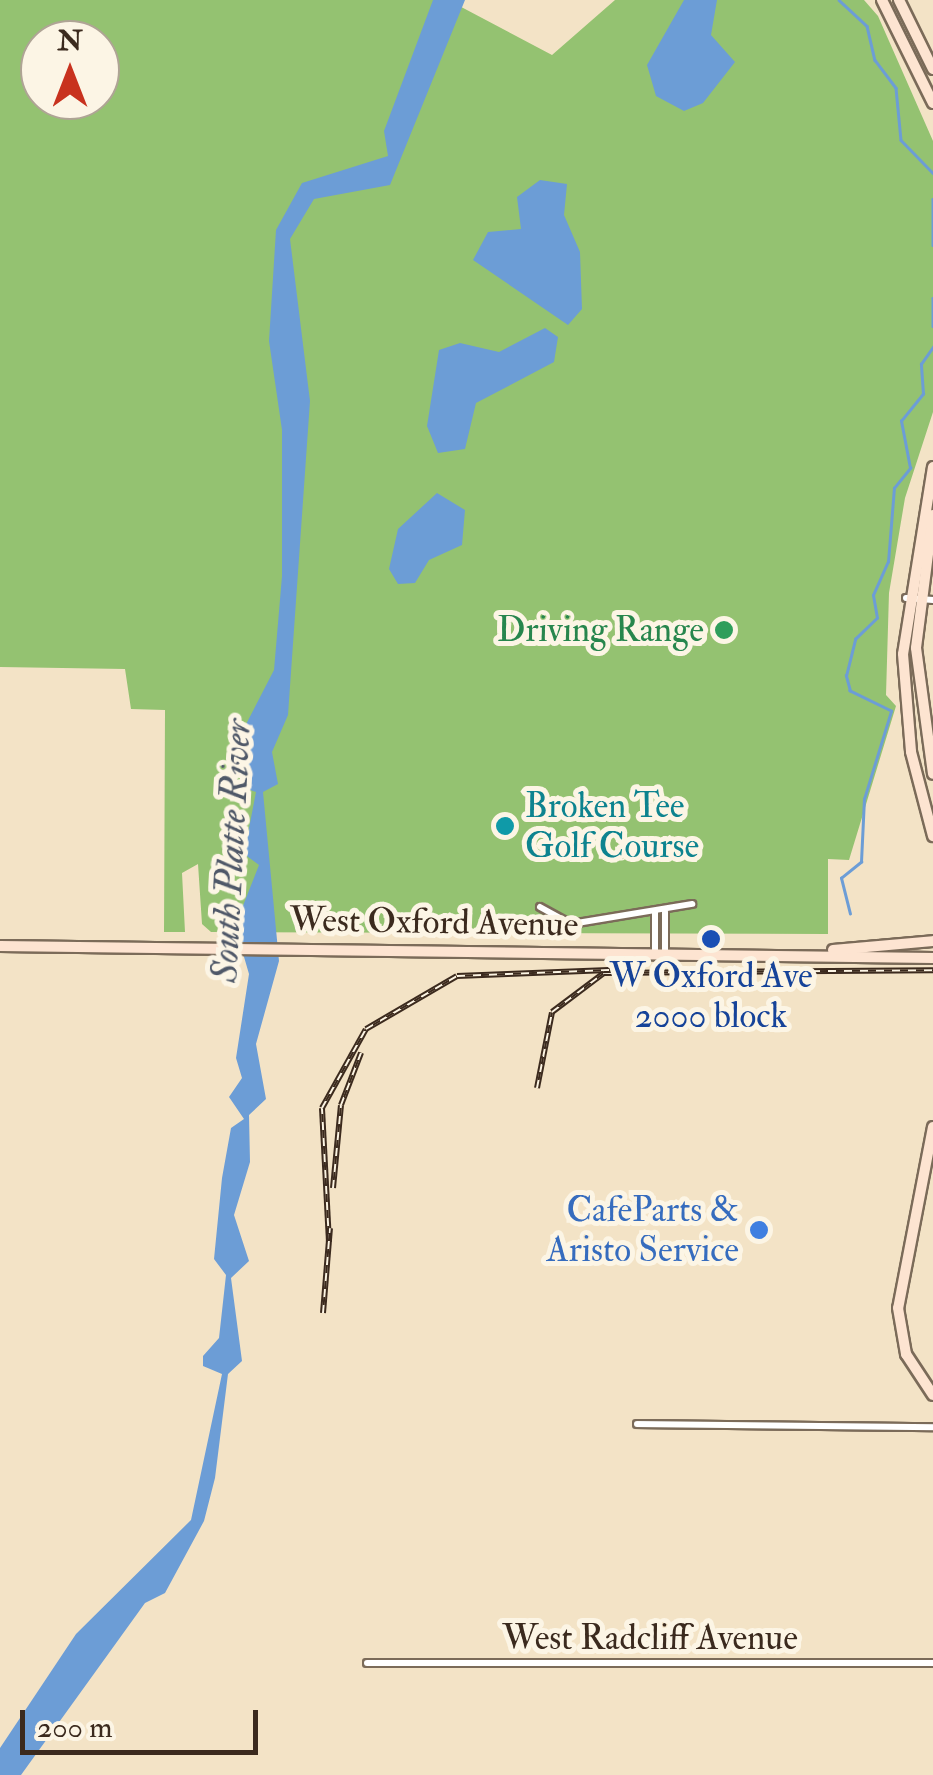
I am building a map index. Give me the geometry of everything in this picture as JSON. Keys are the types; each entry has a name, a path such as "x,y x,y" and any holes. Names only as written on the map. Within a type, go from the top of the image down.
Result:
{"street":[{"path":"882,0 933,104"},
{"path":"898,0 933,69"},
{"path":"933,468 912,598 906,698 920,795 933,836"},
{"path":"933,515 912,598 918,694 933,774"},
{"path":"912,598 933,600"},
{"path":"920,795 933,790"},
{"path":"540,907 567,924 665,912 692,904"},
{"path":"655,911 660,954"},
{"path":"660,954 665,912"},
{"name":"West Oxford Avenue","path":"807,954 933,942"},
{"name":"West Oxford Avenue","path":"0,946 933,958"},
{"path":"933,1127 898,1308 906,1354 933,1395"},
{"path":"636,1424 933,1427"},
{"name":"West Radcliff Avenue","path":"366,1663 933,1663"}],"green space":[{"name":"Broken Tee Golf Course","path":"0,0 448,0 552,55 615,0 864,0 878,16 933,141 933,412 905,498 889,593 886,695 896,706 849,860 828,859 828,934 211,932 202,924 198,864 182,873 185,932 164,932 165,710 131,709 125,669 0,667"}],"water":[{"path":"433,0 465,0 390,185 314,199 290,239 310,401 288,715 272,752 278,784 263,792 279,961 256,1044 266,1099 249,1115 250,1162 234,1215 249,1261 231,1278 242,1361 228,1374 215,1478 204,1521 165,1593 145,1603 21,1775 0,1775 0,1748 76,1634 191,1520 222,1374 203,1366 203,1356 219,1338 226,1275 214,1259 222,1178 231,1128 244,1119 229,1097 242,1078 236,1058 249,974 235,926 259,865 244,854 256,792 244,788 242,732 274,670 282,576 282,430 269,341 276,230 302,183 388,156 384,131"},
{"path":"684,0 717,0 711,35 735,62 703,103 684,111 656,96 647,65"},
{"path":"540,180 567,184 564,215 580,252 582,309 568,325 473,260 488,232 521,229 517,197"},
{"path":"545,328 558,337 554,362 476,403 465,449 438,453 427,426 439,350 460,343 499,352"},
{"path":"437,493 465,510 462,545 429,560 415,583 398,584 389,569 398,529"}],"waterway":[{"path":"839,0 867,26 875,60 896,88 901,140 933,173"},
{"path":"933,199 933,245"},
{"path":"933,298 933,326"},
{"path":"850,914 841,878 861,862 864,799 891,711 850,691 846,676 855,639 877,618 873,595 888,562 894,488 910,468 901,421 923,394 921,364 933,347"}],"railway":[{"path":"329,1242 322,1108 366,1029 457,976 634,969"},
{"path":"537,1088 552,1012 604,973 933,970"},
{"path":"333,1188 341,1105 361,1053"},
{"path":"323,1313 330,1228"}],"place":[{"name":"Driving Range","path":"724,630"},
{"name":"Broken Tee Golf Course","path":"505,826"},
{"name":"W Oxford Ave 2000 block","path":"711,939"},
{"name":"CafeParts & Aristo Service","path":"759,1230"}],"water label":[{"name":"South Platte River","path":"232,851"}]}
